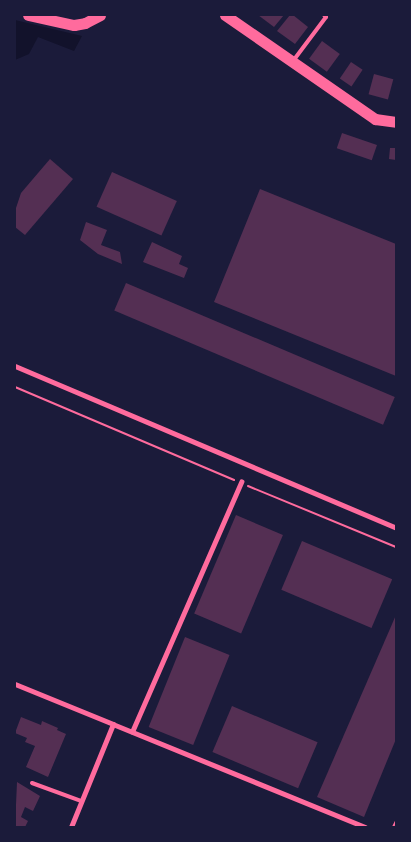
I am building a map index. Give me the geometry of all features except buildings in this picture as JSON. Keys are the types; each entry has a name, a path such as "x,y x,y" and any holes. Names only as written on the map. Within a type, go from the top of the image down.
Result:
{"main road":[{"path":"28,15 74,25 85,23 100,15"},
{"path":"224,15 375,119 396,122"}],"street":[{"path":"375,119 396,117"},
{"path":"15,366 396,528"},
{"path":"132,732 241,482"},
{"path":"15,684 365,827"},
{"path":"71,827 113,724"}],"lane":[{"path":"292,62 326,17 324,15"},
{"path":"32,783 82,801"}],"path":[{"path":"15,387 396,547"},
{"path":"394,827 396,821"}],"shaded area":[{"path":"15,20 82,36 74,51 38,37 29,54 15,60"}]}
